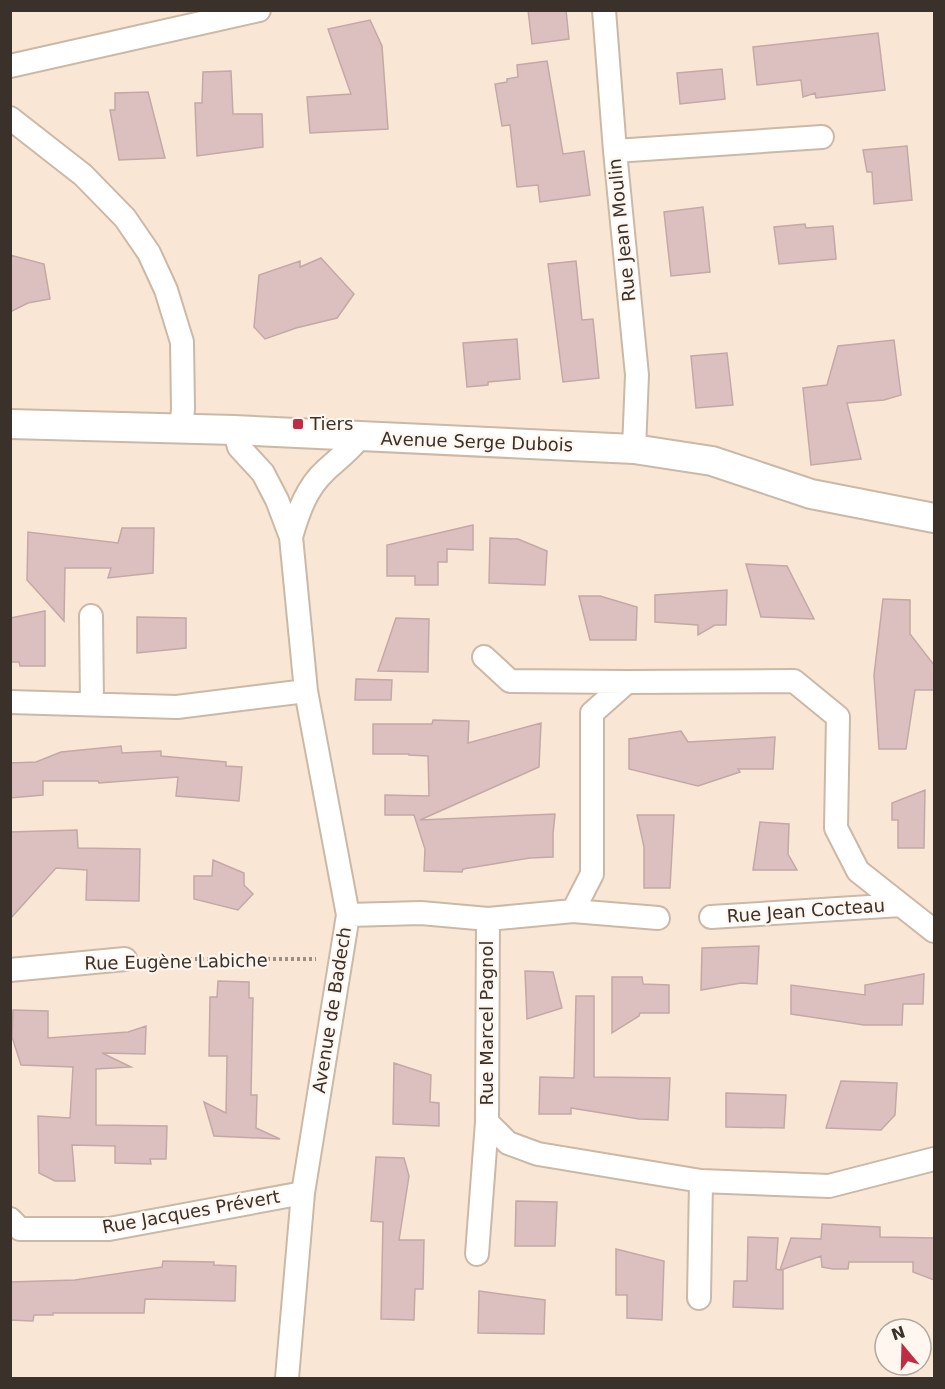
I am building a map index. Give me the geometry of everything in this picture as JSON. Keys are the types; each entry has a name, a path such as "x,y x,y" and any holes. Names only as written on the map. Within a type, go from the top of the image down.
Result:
{"street":[{"path":"10,66 259,10"},
{"name":"Rue Jean Moulin","path":"604,10 637,375 633,448"},
{"path":"10,118 82,175 125,218 149,253 166,290 182,342 181,428"},
{"path":"615,151 822,137"},
{"name":"Avenue Serge Dubois","path":"10,424 234,430 633,448 712,461 812,494 934,518"},
{"path":"234,430 239,447 263,473 277,500 291,537"},
{"path":"291,537 299,510 309,490 324,471 350,451 360,437"},
{"name":"Avenue de Badech","path":"287,1378 303,1193 348,915 306,691 291,537"},
{"path":"91,616 92,704"},
{"name":"Rue Jean Cocteau","path":"484,657 510,681 794,681 838,717 836,828 858,871 934,931"},
{"path":"573,911 592,874 592,713 627,682"},
{"path":"10,702 177,707 306,691"},
{"name":"Rue Jean Cocteau","path":"711,917 901,905"},
{"path":"488,919 573,911 658,918"},
{"name":"Rue Marcel Pagnol","path":"348,915 421,913 488,919 487,1122 477,1254"},
{"name":"Rue Eugène Labiche","path":"10,970 125,959"},
{"name":"Rue Marcel Pagnol","path":"487,1122 508,1143 538,1154 701,1181 830,1186 934,1159"},
{"path":"699,1298 701,1181"},
{"name":"Rue Jacques Prévert","path":"10,1219 20,1229 109,1229 303,1193"}],"path":[{"name":"Rue Eugène Labiche","path":"125,959 341,959"}],"building":[{"path":"528,10 566,10 569,39 532,44"},
{"path":"370,20 382,46 388,129 310,133 307,97 351,94 328,29"},
{"path":"878,33 885,90 816,98 815,93 803,97 801,80 757,85 753,47"},
{"path":"547,61 563,154 584,151 590,195 540,202 538,185 517,187 510,125 502,126 495,84 518,77 517,65"},
{"path":"722,69 725,99 680,104 677,73"},
{"path":"231,71 233,114 262,114 263,147 197,156 195,103 202,103 203,72"},
{"path":"148,92 165,158 119,160 110,110 115,110 115,93"},
{"path":"907,146 912,200 874,204 872,172 867,172 863,150"},
{"path":"703,207 710,272 671,276 664,212"},
{"path":"805,224 806,228 833,226 836,259 779,264 774,227"},
{"path":"10,255 44,264 50,299 28,303 10,312"},
{"path":"321,258 354,294 337,318 296,328 265,339 254,327 259,275 300,261 300,267"},
{"path":"576,261 582,320 593,319 599,378 563,382 548,264"},
{"path":"517,339 520,379 488,382 488,385 467,387 463,343"},
{"path":"894,340 901,395 884,400 847,403 861,459 811,465 803,388 827,385 838,346"},
{"path":"727,353 733,405 696,408 691,356"},
{"path":"473,525 473,550 447,549 447,562 438,562 438,585 415,585 415,576 387,576 387,545"},
{"path":"122,528 154,528 153,573 108,578 111,568 65,568 64,621 27,580 28,532 118,543"},
{"path":"490,538 518,539 547,551 545,585 489,583"},
{"path":"746,564 787,566 814,619 761,617"},
{"path":"727,590 726,625 715,625 698,635 698,625 655,622 655,595"},
{"path":"579,596 600,596 637,607 636,640 590,640"},
{"path":"883,599 910,600 910,634 934,665 934,690 915,690 906,749 879,749 874,675"},
{"path":"45,611 45,666 20,666 19,662 10,662 10,618"},
{"path":"137,617 186,618 186,648 137,653"},
{"path":"396,618 429,619 428,672 378,671"},
{"path":"356,679 392,680 391,700 355,700"},
{"path":"433,720 469,721 468,743 541,723 539,767 420,820 555,814 553,857 530,858 463,869 462,872 424,871 425,849 414,815 385,815 385,795 429,796 428,756 373,754 373,724 432,724"},
{"path":"681,731 688,742 775,737 773,769 738,769 740,772 698,786 629,769 629,739"},
{"path":"121,746 122,753 161,751 161,756 226,762 226,766 242,767 239,801 176,796 178,777 99,783 98,781 43,781 43,795 10,798 10,763 36,762 61,752"},
{"path":"925,790 924,848 898,848 898,820 892,820 892,803"},
{"path":"637,815 674,815 670,888 644,888 644,847"},
{"path":"760,822 789,824 788,854 797,870 753,870"},
{"path":"77,830 78,848 140,849 139,901 86,900 87,870 56,868 10,919 10,832"},
{"path":"213,860 244,873 244,885 253,894 238,910 194,899 194,876 212,876"},
{"path":"759,946 757,984 741,983 701,990 702,948"},
{"path":"525,971 553,972 562,1008 527,1019"},
{"path":"924,974 923,1004 903,1004 902,1025 864,1025 791,1014 791,985 865,995 865,985"},
{"path":"612,977 642,977 643,984 669,985 669,1013 640,1013 639,1016 612,1033"},
{"path":"218,981 249,982 249,998 253,998 251,1095 257,1095 256,1128 280,1139 214,1136 204,1102 226,1113 227,1056 209,1056 210,997 217,997"},
{"path":"576,996 594,996 594,1077 670,1078 668,1120 639,1119 571,1108 571,1114 539,1114 540,1077 574,1078"},
{"path":"13,1010 48,1011 48,1038 128,1032 146,1026 145,1054 102,1053 131,1067 96,1069 96,1125 167,1126 166,1159 150,1159 151,1164 115,1163 115,1146 72,1145 75,1181 55,1181 39,1173 38,1116 70,1118 73,1067 21,1065 12,1037"},
{"path":"394,1063 431,1075 430,1102 439,1103 439,1126 393,1124"},
{"path":"841,1081 897,1083 895,1115 881,1130 826,1128"},
{"path":"726,1093 786,1095 784,1128 726,1127"},
{"path":"376,1157 404,1158 409,1176 399,1240 424,1240 423,1289 415,1289 414,1320 381,1319 383,1222 371,1221"},
{"path":"516,1201 557,1202 555,1246 515,1246"},
{"path":"822,1224 880,1227 880,1237 934,1238 934,1280 913,1272 913,1262 849,1262 848,1269 833,1269 822,1267 821,1256 781,1270 783,1270 783,1309 733,1307 734,1281 747,1281 748,1237 778,1238 776,1269 780,1270 791,1238 821,1239"},
{"path":"616,1249 664,1261 662,1320 627,1318 627,1295 616,1295"},
{"path":"163,1261 214,1262 214,1265 236,1266 235,1301 145,1299 144,1313 53,1313 53,1315 34,1315 33,1321 10,1320 10,1282 75,1280 162,1267"},
{"path":"479,1291 545,1300 544,1334 478,1333"}],"place":[{"name":"Tiers","path":"298,424"}]}
